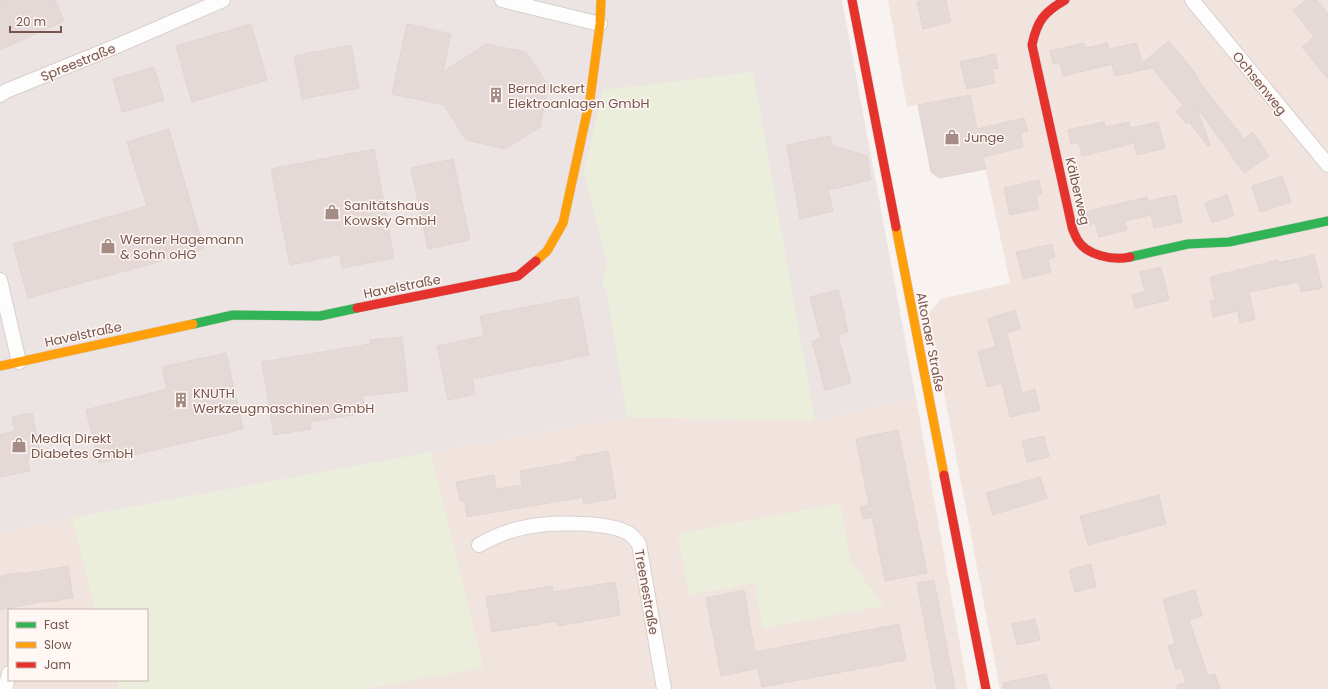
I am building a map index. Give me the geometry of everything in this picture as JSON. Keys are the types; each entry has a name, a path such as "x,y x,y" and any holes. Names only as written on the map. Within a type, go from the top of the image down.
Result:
{"street":[{"name":"Spreestraße","path":"0,95 6,91 119,45 223,0"},
{"path":"502,0 600,24"},
{"name":"Havelstraße","path":"0,366 233,315 320,316 518,276 547,251 563,223 590,99 600,24 601,0"},
{"name":"Altonaer Straße","path":"852,0 986,689"},
{"name":"Kälberweg","path":"1065,0 1052,6 1040,18 1035,29 1032,45 1072,227 1077,240 1088,250 1100,256 1122,259 1188,244 1230,242 1328,221"},
{"name":"Ochsenweg","path":"1192,0 1328,165"},
{"path":"0,280 19,362"},
{"name":"Treenestraße","path":"479,544 499,534 543,524 604,526 627,532 634,537 639,544 664,689"},
{"path":"5,689 8,677"}],"shaded area":[{"path":"0,0 842,0 916,398 815,421 627,417 87,515 0,533"},
{"path":"888,0 1328,0 1328,689 1000,689 929,313 941,299 1010,283 970,95 907,107"},
{"path":"916,398 968,689 0,689 0,533 87,515 627,417 815,421"}],"green space":[{"path":"753,72 815,421 627,417 607,293 602,282 607,262 584,172 603,90"},
{"path":"431,452 483,668 361,689 120,689 117,681 148,681 148,609 95,609 72,518"},
{"path":"840,503 851,562 884,606 763,628 754,583 689,595 678,534"}],"building":[{"path":"0,0 55,0 64,21 0,50"},
{"path":"925,0 946,0 951,22 923,29 917,2"},
{"path":"1306,0 1317,0 1328,14 1328,79 1302,47 1314,37 1293,10"},
{"path":"251,24 267,80 192,102 176,46"},
{"name":"Bernd Ickert Elektroanlagen GmbH","path":"407,24 451,34 443,72 486,44 526,52 548,85 540,127 505,149 466,140 444,105 392,94"},
{"path":"1169,41 1199,78 1197,79 1244,139 1253,132 1269,156 1244,173 1196,106 1210,145 1208,146 1189,122 1186,124 1176,111 1183,105 1152,68 1115,76 1112,64 1063,76 1060,63 1053,64 1050,51 1084,43 1086,48 1107,43 1109,49 1137,43 1142,63"},
{"path":"351,45 359,88 302,99 294,56"},
{"path":"995,54 998,68 992,69 995,83 967,89 960,62"},
{"path":"154,67 164,100 122,112 113,79"},
{"name":"Junge","path":"970,95 977,129 1024,118 1028,131 1020,133 1023,147 983,157 986,169 939,178 931,172 918,105"},
{"path":"1104,122 1105,127 1129,122 1130,128 1158,122 1165,148 1137,155 1134,143 1082,156 1079,142 1071,144 1068,130"},
{"name":"Werner Hagemann & Sohn oHG","path":"169,129 204,249 28,298 13,244 147,206 127,142"},
{"path":"830,136 833,146 867,156 871,180 828,190 833,211 800,219 787,145"},
{"name":"Sanitätshaus Kowsky GmbH","path":"374,149 394,258 342,268 340,254 290,265 271,169"},
{"path":"453,159 470,240 428,249 411,168"},
{"path":"1282,176 1291,202 1260,212 1252,186"},
{"path":"1039,180 1042,194 1036,195 1039,209 1010,215 1004,188"},
{"path":"1176,195 1182,222 1154,228 1151,215 1125,221 1127,230 1099,237 1095,223 1089,225 1085,212 1147,197 1148,201"},
{"path":"1227,195 1234,215 1212,223 1205,203"},
{"path":"1052,244 1055,257 1048,259 1051,272 1023,279 1016,252"},
{"path":"1314,255 1322,288 1301,292 1299,282 1249,292 1255,319 1240,323 1238,311 1213,317 1210,301 1215,300 1210,277 1278,260 1278,263"},
{"path":"1161,267 1169,300 1135,308 1132,295 1145,292 1140,272"},
{"path":"838,290 848,332 838,335 851,383 825,390 812,341 821,339 810,297"},
{"path":"578,297 589,355 472,379 475,394 448,400 437,346 484,336 480,316"},
{"path":"1015,310 1021,329 1007,333 1022,393 1035,389 1040,410 1010,417 1002,383 987,387 978,351 996,347 988,319"},
{"path":"402,337 408,391 363,396 365,413 309,422 311,429 274,435 262,362 371,344 370,340"},
{"name":"KNUTH Werkzeugmaschinen GmbH","path":"226,353 243,429 99,463 86,410 167,389 162,367"},
{"name":"Mediq Direkt Diabetes GmbH","path":"32,413 41,456 27,459 30,471 0,477 0,435 15,431 12,417"},
{"path":"898,430 927,573 885,581 872,517 863,519 860,507 869,505 856,439"},
{"path":"1044,436 1049,457 1027,462 1022,441"},
{"path":"608,451 616,498 584,504 583,497 467,517 465,503 460,500 456,482 494,475 496,489 522,485 520,471 577,461 576,457"},
{"path":"1040,477 1047,498 993,515 986,493"},
{"path":"1159,495 1166,524 1088,545 1080,516"},
{"path":"1091,564 1096,587 1075,592 1069,570"},
{"path":"68,566 73,598 45,601 0,610 0,576 21,572 22,574"},
{"path":"934,580 955,689 937,689 917,583"},
{"path":"615,582 620,615 558,626 557,621 492,632 486,597 552,586 553,592"},
{"path":"744,590 755,652 899,624 906,660 762,687 758,668 721,676 706,598"},
{"path":"1195,590 1202,616 1189,620 1208,676 1215,674 1220,689 1178,689 1177,685 1186,683 1182,668 1176,670 1168,646 1175,644 1163,599"},
{"path":"1035,619 1040,640 1017,645 1012,624"},
{"path":"1046,674 1050,689 1003,689 1003,683"}],"traffic: fast":[{"path":"1130,257 1188,244 1229,242 1328,221"},
{"path":"193,324 233,315 320,316 357,308"}],"traffic: slow":[{"path":"536,261 547,251 563,223 590,99 600,24 601,0"},
{"path":"896,227 944,475"},
{"path":"0,366 193,324"}],"traffic: jam":[{"path":"852,0 896,227"},
{"path":"1065,0 1042,18 1036,30 1032,45 1073,232 1081,245 1093,253 1100,256 1116,258 1130,257"},
{"path":"357,308 518,276 536,261"},
{"path":"944,475 986,689"}],"place":[{"name":"Bernd Ickert Elektroanlagen GmbH","path":"496,95"},
{"name":"Junge","path":"952,137"},
{"name":"Sanitätshaus Kowsky GmbH","path":"332,212"},
{"name":"Werner Hagemann & Sohn oHG","path":"108,246"},
{"name":"KNUTH Werkzeugmaschinen GmbH","path":"181,400"},
{"name":"Mediq Direkt Diabetes GmbH","path":"19,445"}]}
